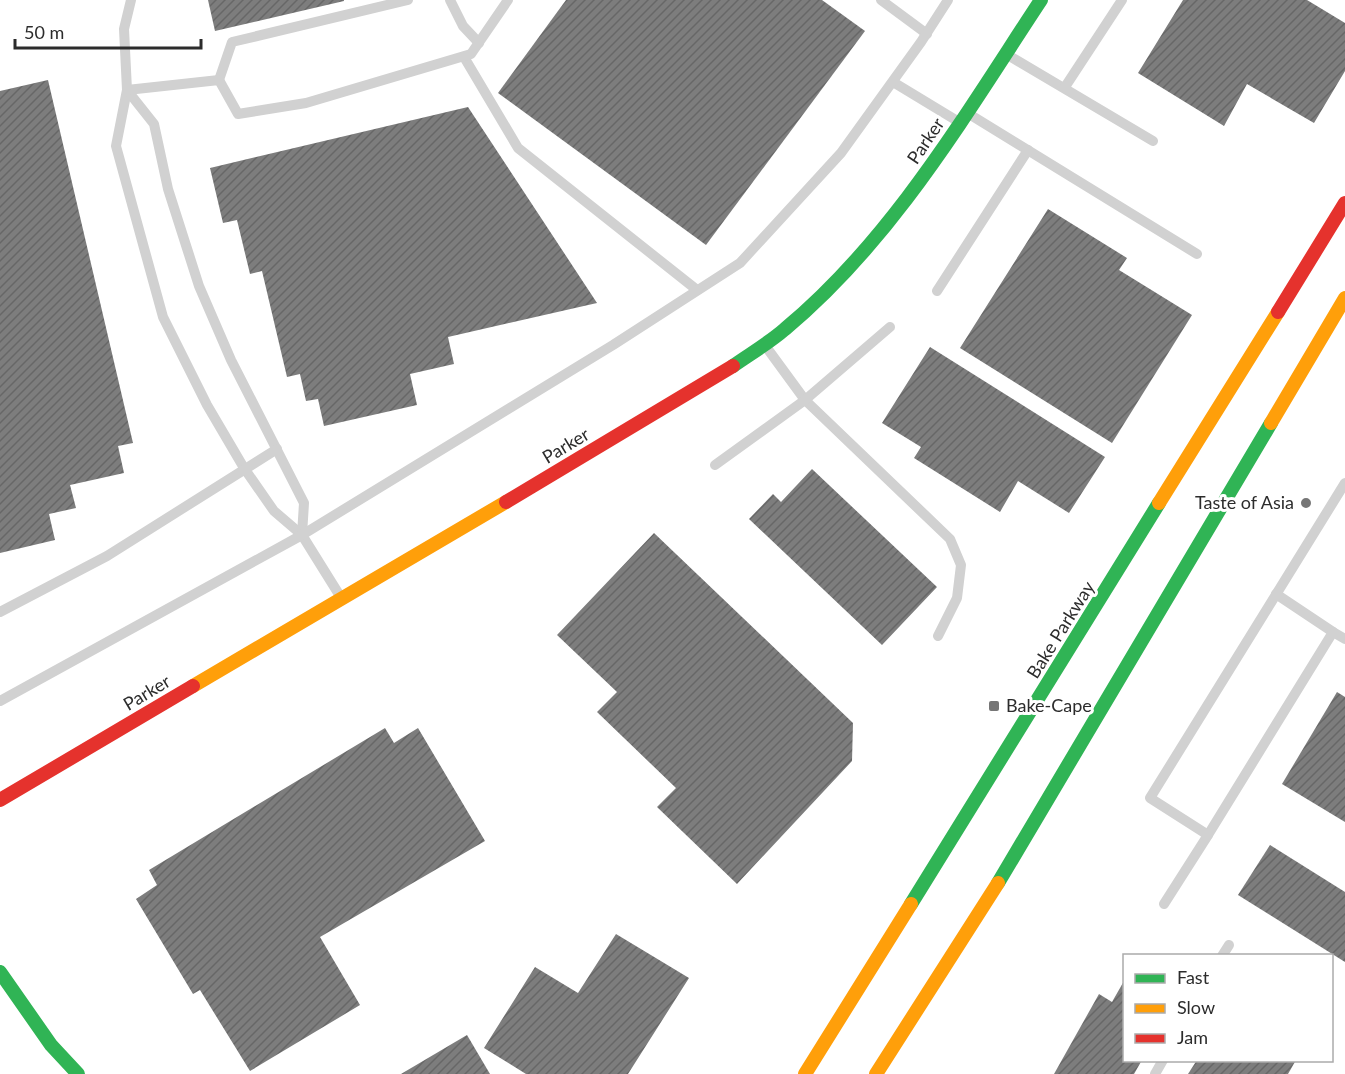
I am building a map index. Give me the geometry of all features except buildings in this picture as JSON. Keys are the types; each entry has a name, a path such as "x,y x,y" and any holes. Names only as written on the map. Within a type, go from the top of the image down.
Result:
{"main road":[{"name":"Parker","path":"0,800 721,375 785,329 844,272 926,174 1041,0"},
{"name":"Bake Parkway","path":"805,1074 1345,203"},
{"path":"876,1074 1035,824 1345,298"},
{"path":"0,972 51,1045 78,1074"}],"lane":[{"path":"131,0 124,29 127,90 116,146 163,317 207,405 244,468 274,511 302,535 342,599"},
{"path":"408,0 232,42 219,80 238,114 306,103 471,54 507,0"},
{"path":"450,0 463,26 478,43"},
{"path":"881,0 927,34"},
{"path":"0,701 302,535 740,263 841,153 927,34 948,0"},
{"path":"1065,87 1122,0"},
{"path":"1005,54 1065,87 1153,141"},
{"path":"464,57 518,148 697,290"},
{"path":"127,90 219,80"},
{"path":"893,82 1028,150 1197,254"},
{"path":"127,90 154,124 168,189 199,286 231,360 304,503 302,535"},
{"path":"937,291 1028,150"},
{"path":"714,465 805,400 890,327"},
{"path":"764,344 805,400 950,539 961,564 957,598 938,636"},
{"path":"0,612 107,556 277,449"},
{"path":"1208,835 1150,798 1345,483"},
{"path":"1276,594 1345,639"},
{"path":"1164,904 1333,632"},
{"path":"1223,954 1228,945"}],"traffic: fast":[{"path":"733,366 785,329 824,294 893,216 955,131 1041,0"},
{"path":"998,883 1271,423"},
{"path":"911,904 1159,503"},
{"path":"0,972 51,1045 78,1074"}],"traffic: slow":[{"path":"1271,423 1345,298"},
{"path":"1159,503 1278,312"},
{"path":"193,686 506,502"},
{"path":"876,1074 998,883"},
{"path":"805,1074 911,904"}],"traffic: jam":[{"path":"1278,312 1345,203"},
{"path":"506,502 733,366"},
{"path":"0,800 193,686"}],"place":[{"name":"Taste of Asia","path":"1306,503"},
{"name":"Bake-Cape","path":"994,706"}]}
